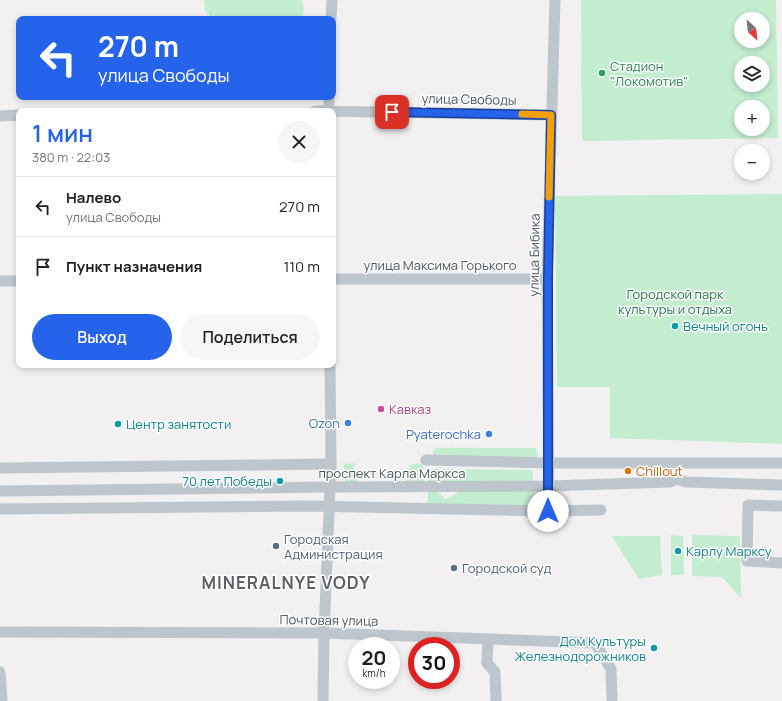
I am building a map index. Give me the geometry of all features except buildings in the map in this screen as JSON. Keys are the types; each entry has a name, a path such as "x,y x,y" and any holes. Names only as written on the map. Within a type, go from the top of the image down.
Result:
{"street":[{"path":"331,16 332,0"},
{"name":"улица Бибика","path":"548,511 548,279 554,0"},
{"name":"улица Свободы","path":"336,111 551,115"},
{"path":"0,116 16,115"},
{"name":"улица Максима Горького","path":"336,279 548,279"},
{"path":"0,281 16,281"},
{"path":"324,701 324,633 331,464 330,368"},
{"name":"проспект Карла Маркса","path":"426,460 549,464 782,463"},
{"name":"проспект Карла Маркса","path":"0,468 331,464"},
{"name":"проспект Карла Маркса","path":"0,491 548,486 670,482 677,479 686,482 782,485"},
{"path":"782,506 748,505 747,562 782,563"},
{"path":"0,510 329,507 548,511 601,510"},
{"name":"Почтовая улица","path":"0,632 324,633 595,643 611,669 612,701"},
{"path":"488,639 487,663 496,672 496,701"},
{"path":"0,672 2,701"}],"green space":[{"path":"204,0 302,0 304,10 303,16 210,16 205,11"},
{"name":"Стадион \"Локомотив\"","path":"581,0 776,0 778,138 582,141"},
{"name":"Городской парк культуры и отдыха","path":"782,194 782,444 610,438 610,387 557,387 555,196"},
{"path":"436,448 536,448 538,460 433,457 433,451"},
{"path":"355,463 354,472 359,483 345,484 344,464"},
{"path":"423,463 424,484 405,484 410,469 409,465"},
{"path":"428,469 533,470 533,483 428,483"},
{"path":"461,491 534,491 533,506 427,506 428,492 437,492 446,499"},
{"path":"671,535 683,536 684,575 671,575"},
{"path":"692,535 740,536 741,598 722,577 692,576"},
{"path":"612,536 660,536 662,575 639,579"}],"slow traffic":[{"path":"522,114 551,115 549,197"}],"place":[{"name":"Стадион \"Локомотив\"","path":"602,73"},
{"name":"Вечный огонь","path":"675,326"},
{"name":"Кавказ","path":"381,409"},
{"name":"Ozon","path":"348,423"},
{"name":"Центр занятости","path":"118,424"},
{"name":"Pyaterochka","path":"489,434"},
{"name":"Chillout","path":"628,471"},
{"name":"70 лет Победы","path":"280,481"},
{"name":"Городская Администрация","path":"276,546"},
{"name":"Карлу Марксу","path":"678,551"},
{"name":"Городской суд","path":"454,568"},
{"name":"Дом Культуры Железнодорожников","path":"654,648"}],"district":[{"name":"MINERALNYE VODY","path":"286,583"}],"route":[{"path":"392,112 551,115 548,279 548,511"}]}
